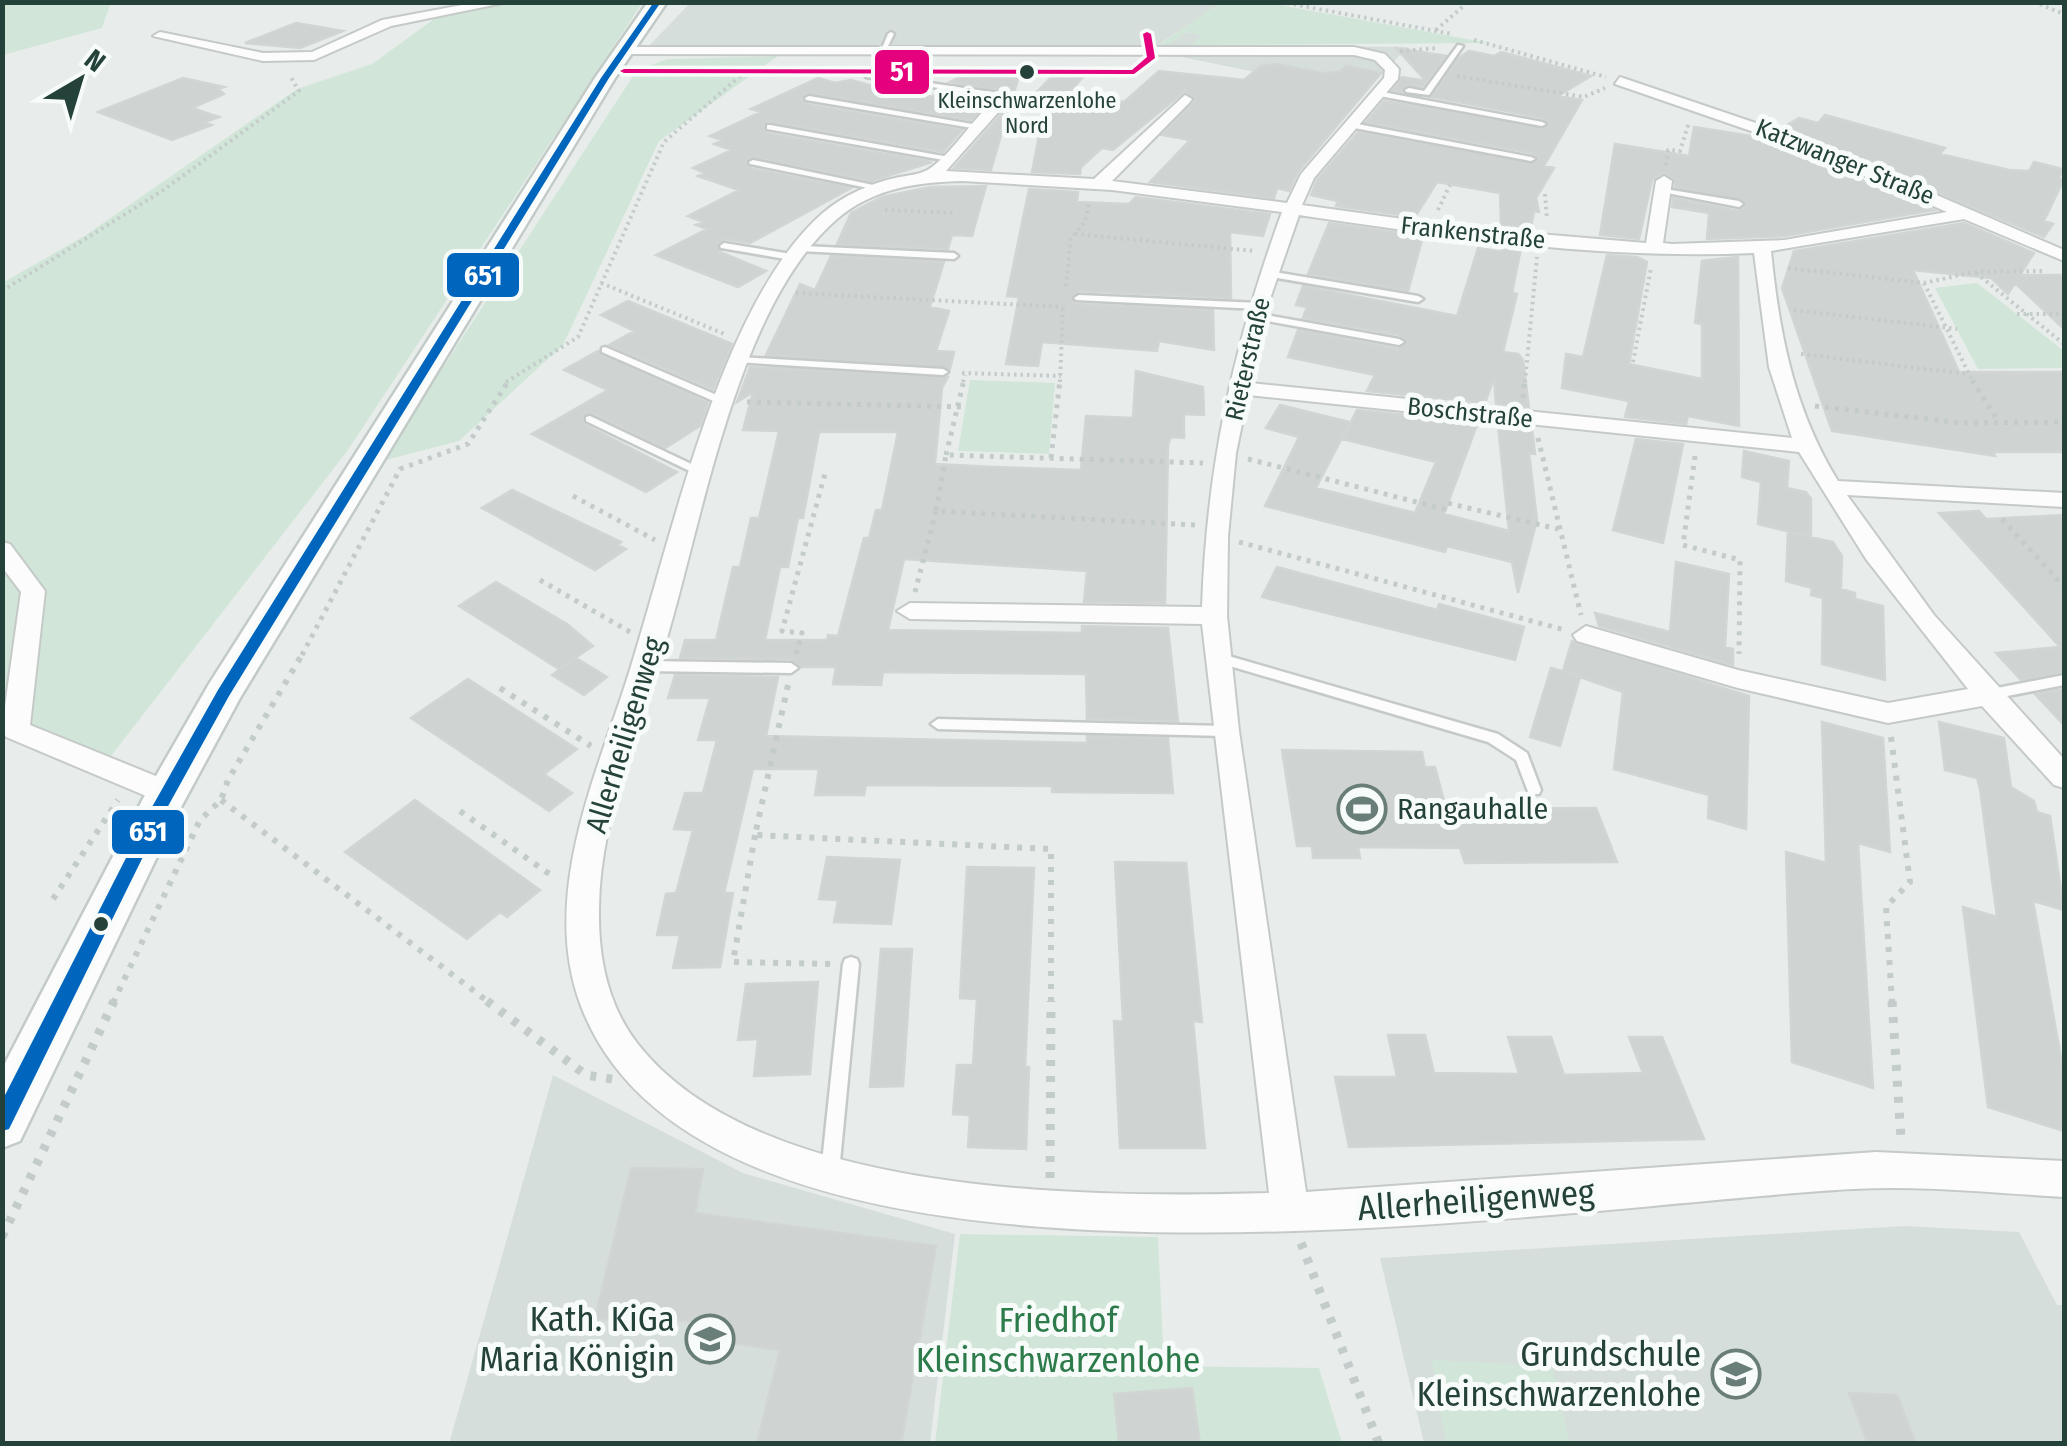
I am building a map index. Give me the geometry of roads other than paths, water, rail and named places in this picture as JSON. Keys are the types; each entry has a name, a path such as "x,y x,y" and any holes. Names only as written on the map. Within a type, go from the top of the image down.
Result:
{"main road":[{"path":"2,1123 168,793 223,694 624,50 658,2"}],"street":[{"path":"290,76 314,56 387,23 502,2"},
{"path":"160,36 263,57 314,56"},
{"path":"624,50 882,52 1130,47 1370,54 1387,61 1392,69 1380,90"},
{"name":"Katzwanger Straße","path":"1620,81 1812,147 2064,256"},
{"name":"Rieterstraße","path":"1290,1214 1225,731 1214,616 1217,531 1225,458 1257,311 1272,263 1307,177 1380,90"},
{"path":"941,167 1005,96"},
{"path":"1096,184 1185,99"},
{"name":"Allerheiligenweg","path":"1292,209 941,167 878,188 838,208 800,254 774,292 722,401 649,655 596,820 584,899 583,939 591,993 618,1048 656,1087 726,1132 829,1178 898,1192 1050,1209 1290,1214 1903,1169 2064,1179"},
{"path":"1654,247 1663,186"},
{"name":"Frankenstraße","path":"1292,209 1465,233 1762,256 1969,213"},
{"path":"1762,256 1768,307 1789,403 1806,446 1889,576 1987,696 2064,778"},
{"name":"Boschstraße","path":"1242,388 1806,446"},
{"path":"1830,486 2064,500"},
{"path":"2,550 33,591 16,730 168,793"},
{"path":"910,611 1214,616"},
{"path":"1586,635 1738,678 1888,712 1987,696"}],"lane":[{"path":"882,52 891,34"},
{"path":"1380,90 1426,93 1460,46"},
{"path":"868,76 1005,96"},
{"path":"1380,90 1542,124"},
{"path":"809,98 978,127"},
{"path":"1352,125 1531,159"},
{"name":"Allerheiligenweg","path":"770,127 941,167"},
{"name":"Allerheiligenweg","path":"753,162 878,188"},
{"path":"1663,186 1740,204"},
{"path":"724,246 800,254 954,256"},
{"path":"1272,263 1418,300"},
{"path":"1079,298 1257,311 1399,342"},
{"path":"605,350 722,401"},
{"path":"744,352 943,372"},
{"path":"590,419 702,473"},
{"path":"649,655 792,668"},
{"path":"1218,658 1493,738 1522,757 1534,790"},
{"path":"1987,696 2064,680"},
{"path":"938,724 1225,731"},
{"path":"829,1178 851,964"}],"place":[{"name":"Kleinschwarzenlohe Nord","path":"1027,72"},
{"name":"Rangauhalle","path":"1362,809"},
{"name":"Kath. KiGa Maria Königin","path":"710,1339"},
{"name":"Grundschule Kleinschwarzenlohe","path":"1736,1374"}],"park label":[{"name":"Friedhof Kleinschwarzenlohe","path":"1058,1340"}]}
